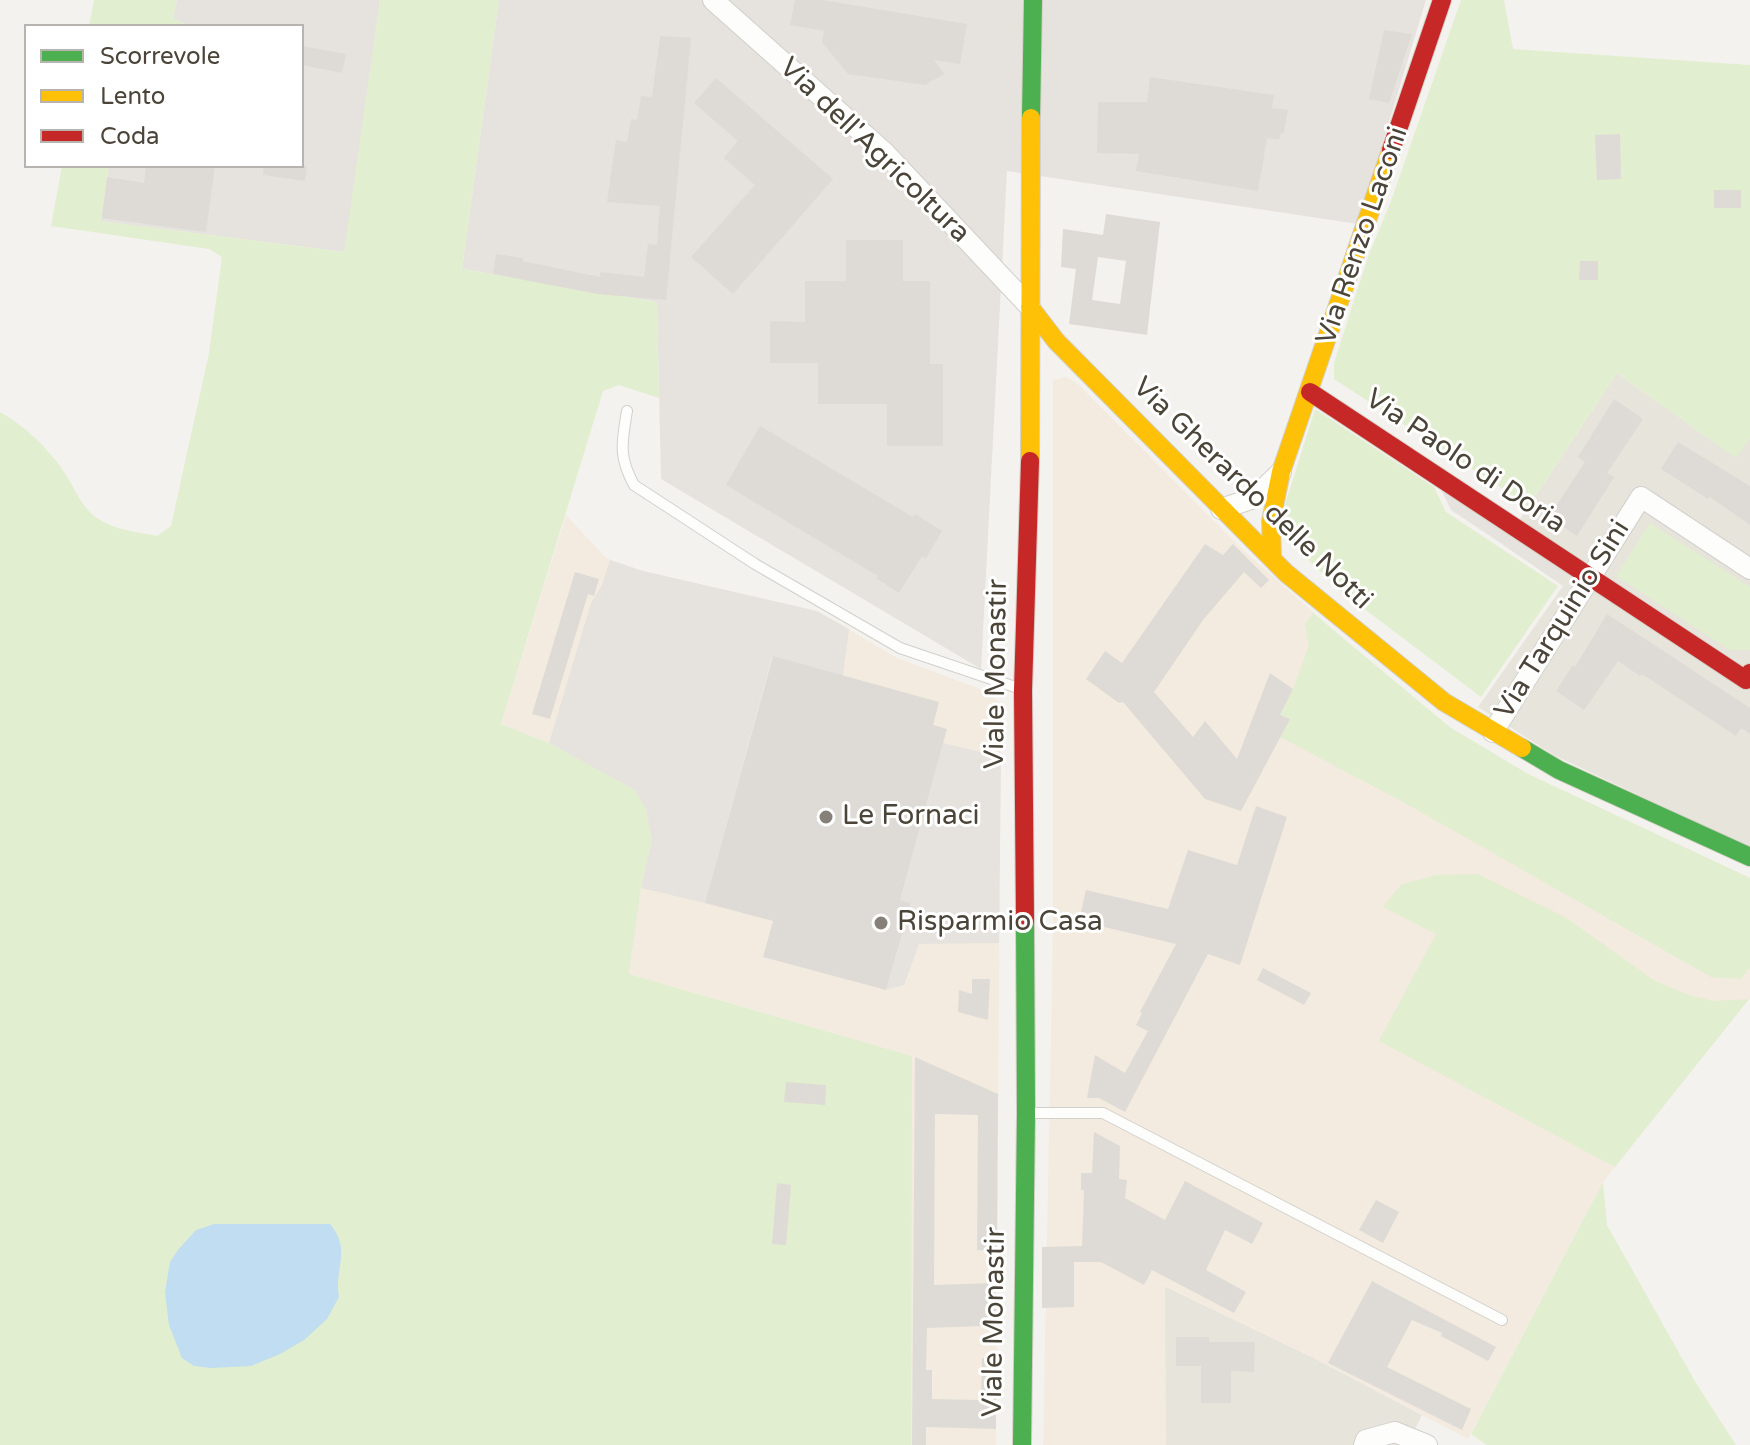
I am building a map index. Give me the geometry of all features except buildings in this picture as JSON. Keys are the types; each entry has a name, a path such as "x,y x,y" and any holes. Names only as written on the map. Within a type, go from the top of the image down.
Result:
{"street":[{"name":"Via dell'Agricoltura","path":"713,0 885,153 1030,307"},
{"name":"Viale Monastir","path":"1022,1445 1026,1113 1023,690 1031,431 1033,0"},
{"name":"Via Renzo Laconi","path":"1272,557 1271,521 1281,472 1442,0"},
{"name":"Via Gherardo delle Notti","path":"1030,307 1056,341 1286,573 1444,702 1559,770 1750,857"},
{"name":"Via Paolo di Doria","path":"1310,392 1746,680 1750,673"},
{"name":"Via Renzo Laconi","path":"1221,509 1254,498 1281,472"},
{"name":"Via Tarquinio Sini","path":"1493,732 1641,497 1750,569"},
{"path":"1364,1445 1366,1440 1395,1432 1427,1445"}],"lane":[{"path":"627,411 621,451 625,469 634,485 755,564 900,648 1023,690"},
{"path":"1026,1113 1103,1113 1502,1320"}],"shaded area":[{"path":"177,0 380,0 345,252 100,221 109,168 304,168 304,24 184,24 173,18"},
{"path":"499,0 1426,0 1358,224 1007,171 981,669 661,479 657,302 462,269"},
{"path":"1617,373 1735,457 1750,437 1750,848 1554,755 1478,707 1563,586 1503,545"},
{"path":"1066,377 1077,383 1239,546 1361,655 1451,728 1528,774 1750,878 1750,998 1603,1182 1468,1439 1314,1358 1165,1286 1166,1445 1043,1445 1053,926 1053,380"},
{"path":"1439,485 1564,568 1556,580 1451,510"},
{"path":"566,515 606,558 643,571 817,611 897,658 975,687 1001,704 996,1445 907,1445 912,1056 629,974 641,888 652,840 635,790 549,743 501,724"},
{"path":"610,560 643,571 817,611 849,629 843,676 772,657 705,903 641,888 652,840 646,809 635,790 549,743 591,603 602,585"},
{"path":"943,743 1001,757 999,943 919,944 904,985 886,990 911,903 900,900"},
{"path":"1164,1286 1314,1358 1422,1415 1407,1445 1166,1445"}],"green space":[{"path":"94,0 177,0 173,18 184,24 89,24"},
{"path":"380,0 499,0 462,269 657,302 659,398 619,385 603,391 501,724 549,743 613,777 635,790 646,809 652,840 641,888 629,974 912,1056 911,1445 0,1445 0,412 43,446 97,518 118,528 157,536 171,526 209,353 222,257 209,249 51,226 62,168 109,168 101,221 344,252"},
{"path":"1461,0 1504,0 1513,49 1750,65 1750,437 1736,458 1617,373 1527,509 1506,491 1334,379 1334,363 1368,257 1391,201"},
{"path":"1315,409 1434,487 1446,512 1558,586 1481,697 1338,589 1281,533 1279,524"},
{"path":"1650,523 1750,587 1750,650 1730,650 1616,576"},
{"path":"1313,613 1451,728 1528,774 1750,878 1750,968 1740,979 1711,977 1405,803 1280,737 1290,719 1280,715 1309,645 1305,624"},
{"path":"1478,874 1565,917 1655,981 1713,1001 1749,999 1615,1167 1379,1041 1436,934 1383,907 1402,884 1437,875"},
{"path":"1603,1182 1607,1225 1696,1383 1736,1445 1487,1445 1471,1434"}],"water":[{"path":"214,1224 330,1224 340,1242 341,1251 339,1297 327,1319 304,1340 251,1366 211,1368 194,1366 182,1358 169,1325 165,1292 170,1262 196,1230"}],"traffic: fast":[{"path":"1031,118 1033,0"},
{"path":"1522,748 1559,770 1750,857"},
{"path":"1022,1445 1025,920"}],"traffic: slow":[{"path":"1030,461 1031,118"},
{"path":"1272,557 1271,521 1281,472 1391,150"},
{"path":"1030,307 1056,341 1286,573 1444,702 1522,748"}],"traffic: jam":[{"path":"1391,150 1442,0"},
{"path":"1310,392 1746,680 1750,673"},
{"path":"1025,920 1023,690 1030,461"}],"place":[{"name":"Le Fornaci","path":"826,817"},
{"name":"Risparmio Casa","path":"881,923"}]}
